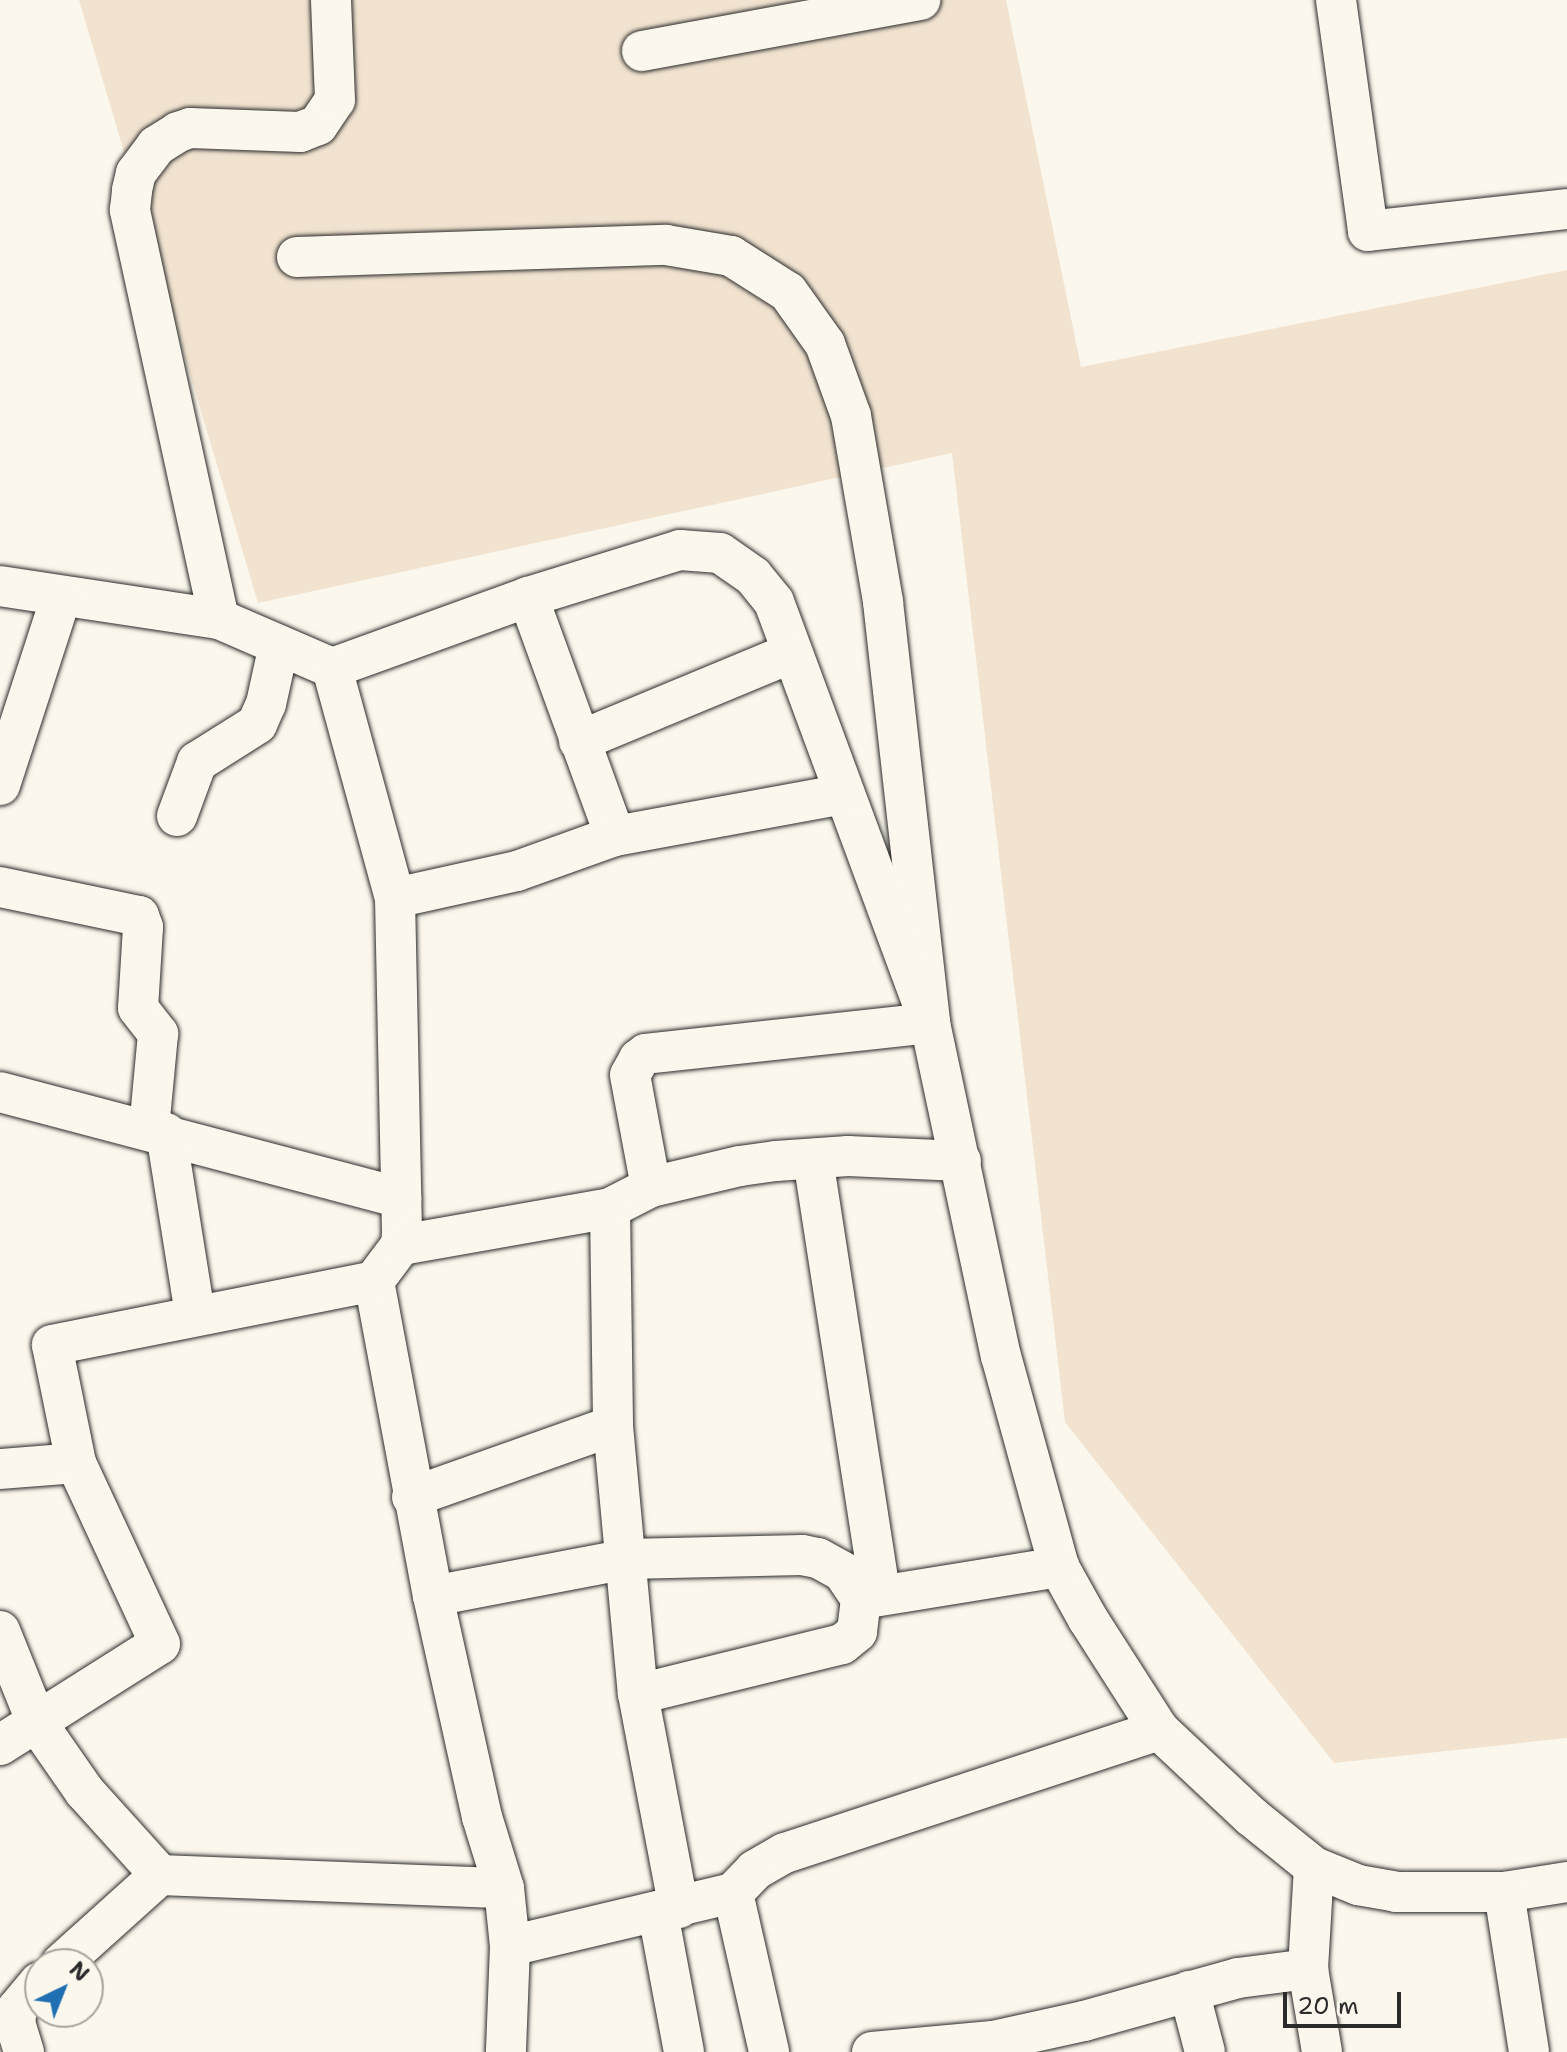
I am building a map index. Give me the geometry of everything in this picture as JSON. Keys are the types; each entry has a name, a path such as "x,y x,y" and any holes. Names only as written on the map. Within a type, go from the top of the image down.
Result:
{"street":[{"path":"219,619 130,210 132,190 136,173 156,146 178,132 190,128 300,132 318,125 335,100 331,0"},
{"path":"642,51 920,0"},
{"path":"1336,0 1368,231 1567,209"},
{"path":"297,257 666,245 731,256 788,292 825,344 851,416 883,602 930,1023 1001,1356 1059,1567 1088,1619 1159,1730 1252,1817 1314,1867 1358,1885 1396,1892 1504,1892 1567,1882"},
{"path":"0,586 219,619 332,668 528,597 680,550 720,553 753,576 774,602 930,1023"},
{"path":"0,785 61,597"},
{"path":"528,597 615,836"},
{"path":"177,816 197,762 257,724 266,704 279,645"},
{"path":"579,741 791,653"},
{"path":"0,1745 160,1644 76,1463 52,1345 195,1314 374,1281 401,1245 395,898 332,668"},
{"path":"395,898 517,871 615,836 844,794"},
{"path":"0,887 139,916 143,927 138,1008 158,1034 157,1131 195,1314"},
{"path":"651,1187 630,1080 631,1070 646,1054 930,1023"},
{"path":"0,1092 157,1131 401,1198"},
{"path":"401,1245 610,1208 651,1187 740,1166 848,1156 961,1161"},
{"path":"638,1694 842,1644 857,1632 870,1597 813,1159"},
{"path":"610,1208 613,1426 638,1694 669,1910 684,2052"},
{"path":"374,1281 412,1497 433,1596 482,1817 504,1888 510,1946 506,2052"},
{"path":"412,1497 613,1426"},
{"path":"0,1469 76,1463"},
{"path":"433,1596 627,1559 802,1555 818,1558 843,1572 870,1597"},
{"path":"870,1597 1059,1567"},
{"path":"0,1631 37,1723 85,1792 160,1875"},
{"path":"510,1946 733,1893 755,1870 785,1853 1159,1730"},
{"path":"1314,1867 1308,1969 1322,2052"},
{"path":"79,1948 160,1875 504,1888"},
{"path":"1504,1892 1529,2052"},
{"path":"733,1893 769,2052"},
{"path":"872,2052 994,2047 1087,2037 1189,1991 1238,1978 1308,1969"},
{"path":"1189,1991 1205,2052"},
{"path":"24,2001 17,2009 15,2023 24,2052"}],"shaded area":[{"path":"79,0 1006,0 1081,367 1567,270 1567,1738 1334,1763 1065,1422 952,453 258,603"}]}
